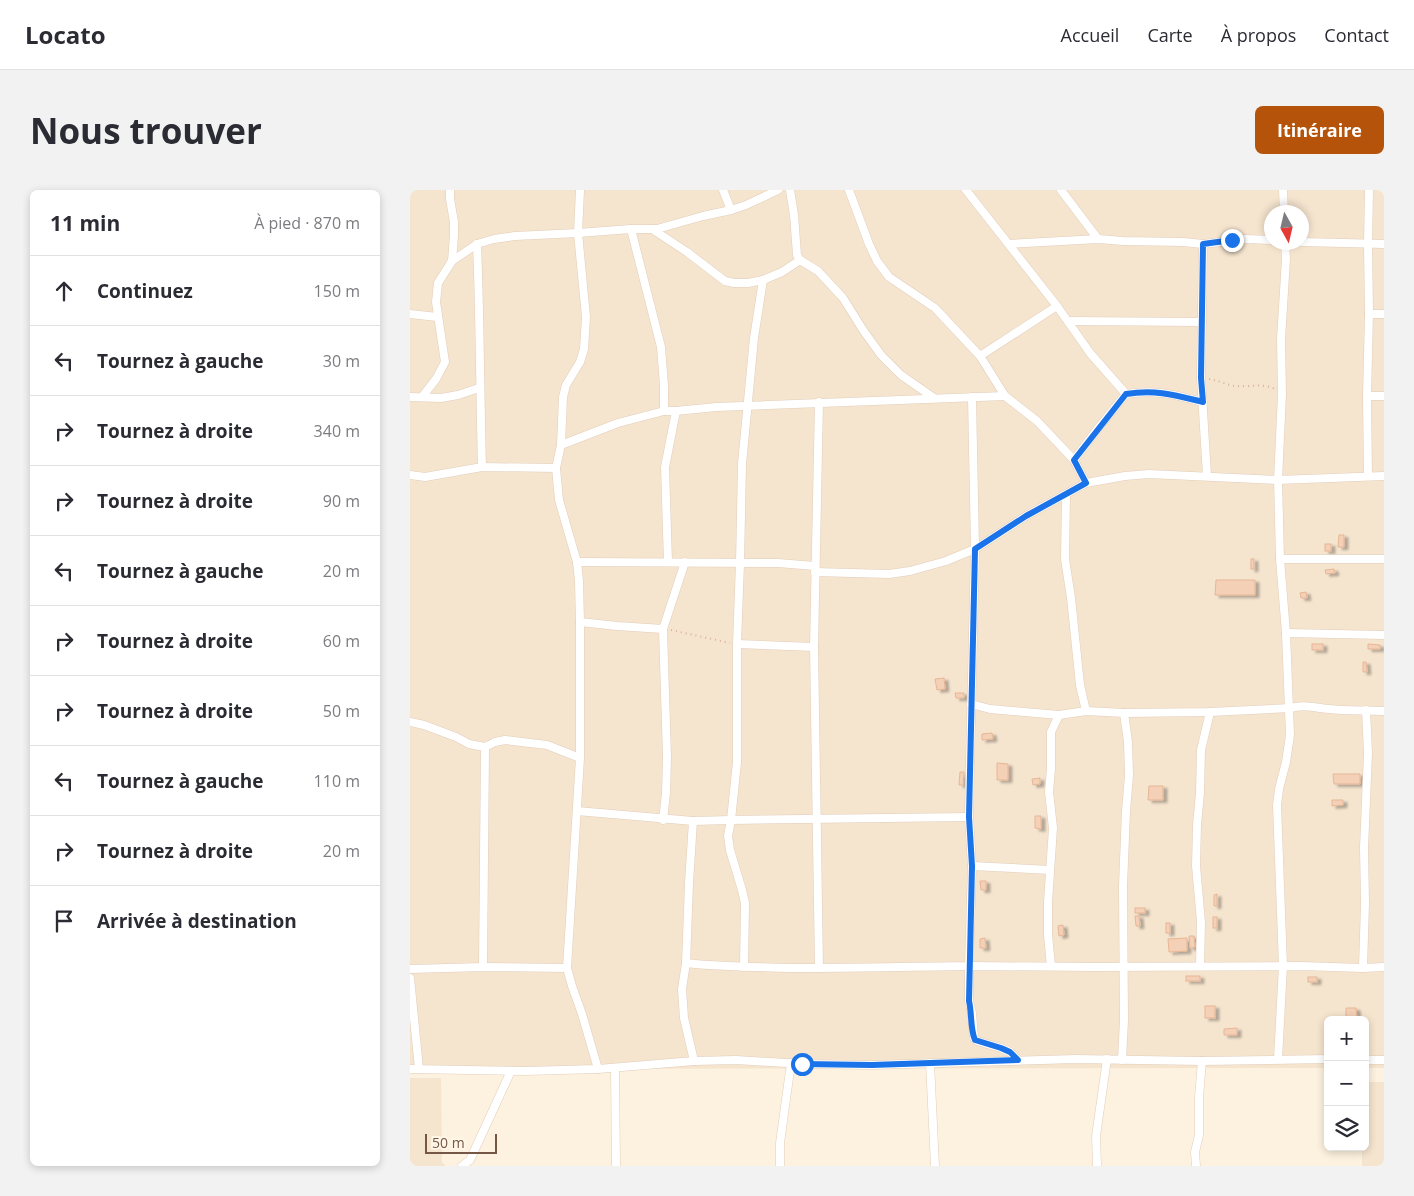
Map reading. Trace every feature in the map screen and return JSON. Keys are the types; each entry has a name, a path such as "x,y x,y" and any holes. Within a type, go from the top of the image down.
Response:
{"street":[{"path":"422,397 436,379 445,362 436,302 438,283 452,260 454,222 450,190"},
{"path":"580,190 578,233 586,317 584,349 580,362 566,385 563,397 561,445 556,468 559,500 577,562 580,622 580,758 567,968 598,1069"},
{"path":"723,190 731,210"},
{"path":"452,260 478,244 494,239 515,236 657,229 731,210 778,190"},
{"path":"790,190 797,255 800,260 818,271 843,298 881,355 901,375 934,398"},
{"path":"850,190 869,244 889,276 935,308 980,356 1005,396 1037,421 1074,460 1086,483"},
{"path":"966,190 1057,306 1090,353 1126,394"},
{"path":"1061,190 1098,239"},
{"path":"1283,190 1284,205"},
{"path":"1368,476 1369,190"},
{"path":"631,229 661,346 664,410"},
{"path":"652,229 687,252 725,281 734,283 762,280 782,272 800,260"},
{"path":"1009,244 1098,239 1203,244 1246,239 1264,240"},
{"path":"1309,242 1384,244"},
{"path":"478,244 482,467"},
{"path":"1203,244 1201,378 1207,476"},
{"path":"1278,1059 1283,966 1277,805 1290,735 1286,634 1280,559 1278,480 1282,394 1281,339 1285,250"},
{"path":"744,967 745,903 730,850 728,836 737,762 737,644 742,464 754,338 762,280"},
{"path":"980,356 1057,306"},
{"path":"410,314 437,317"},
{"path":"1370,314 1384,314"},
{"path":"1068,321 1202,322"},
{"path":"410,397 440,398 458,396 480,388"},
{"path":"1074,460 1126,394 1144,391 1168,393 1203,402"},
{"path":"561,445 618,423 664,410 676,411 716,406 1005,396"},
{"path":"1367,396 1384,396"},
{"path":"972,397 975,549 969,817 972,866 969,1001 974,1038 977,1041 1010,1052 1018,1060"},
{"path":"819,402 814,647 819,968"},
{"path":"668,562 666,467 676,411"},
{"path":"410,475 425,477 482,467 556,468"},
{"path":"577,562 778,563 815,569 889,574 910,572 946,561 975,549 1026,516 1086,483 1149,474 1278,480 1384,476"},
{"path":"1066,495 1065,559 1080,685 1086,711"},
{"path":"1280,559 1384,559"},
{"path":"663,820 667,758 663,629 685,562"},
{"path":"580,622 663,629"},
{"path":"1286,634 1384,636"},
{"path":"737,644 814,647"},
{"path":"972,704 990,710 1059,715 1086,711 1124,713 1210,712 1290,708 1300,705 1331,710 1384,711"},
{"path":"1363,968 1364,848 1368,753 1366,710"},
{"path":"1200,966 1201,922 1196,866 1197,825 1201,750 1210,712"},
{"path":"1122,1060 1124,1020 1123,886 1129,775 1128,742 1124,713"},
{"path":"1051,966 1048,927 1053,828 1049,792 1052,768 1051,732 1059,715"},
{"path":"410,722 424,725 469,744 485,747 505,740 547,745 580,758"},
{"path":"483,967 485,747"},
{"path":"577,811 663,820 693,821 969,817"},
{"path":"693,821 686,963 682,989 684,1018 694,1061"},
{"path":"972,866 1050,870"},
{"path":"686,963 709,966 819,968 969,966 1384,967"},
{"path":"410,969 483,967 567,968"},
{"path":"410,978 419,1069"},
{"path":"1097,1166 1097,1128 1107,1059"},
{"path":"410,1069 598,1069 694,1061 736,1060 872,1065 1018,1060 1202,1061 1324,1059"},
{"path":"1369,1060 1384,1060"},
{"path":"1196,1166 1195,1152 1199,1135 1199,1097 1202,1061"},
{"path":"780,1166 780,1143 791,1063"},
{"path":"930,1063 934,1166 942,1166"},
{"path":"615,1068 616,1166"},
{"path":"462,1166 470,1160 511,1070"}],"path":[{"path":"1201,378 1216,380 1234,386 1268,386 1282,394"},
{"path":"663,629 737,644"}],"shaded area":[{"path":"410,190 1384,190 1384,1068 1369,1068 1369,1016 1324,1016 1324,1068 410,1069"},
{"path":"410,1078 441,1078 442,1162 446,1166 410,1166"},
{"path":"1369,1082 1384,1082 1384,1166 1362,1166 1362,1151 1369,1151"}],"building":[{"path":"1339,535 1344,535 1344,547 1338,547"},
{"path":"1325,544 1331,544 1331,551 1325,551"},
{"path":"1251,559 1254,559 1254,569 1251,569"},
{"path":"1334,569 1335,573 1326,574 1325,570"},
{"path":"1216,580 1255,580 1255,595 1215,595"},
{"path":"1306,592 1307,598 1301,598 1300,593"},
{"path":"1312,644 1323,644 1323,650 1312,650"},
{"path":"1368,644 1380,645 1380,649 1368,649"},
{"path":"1363,662 1366,662 1367,672 1363,672"},
{"path":"944,678 945,689 937,690 935,679"},
{"path":"955,693 964,693 964,698 956,698"},
{"path":"992,733 993,739 982,740 982,734"},
{"path":"997,763 1008,764 1008,780 997,780"},
{"path":"960,772 964,772 963,785 959,785"},
{"path":"1333,774 1360,774 1360,784 1334,784"},
{"path":"1040,778 1040,784 1033,785 1032,779"},
{"path":"1149,786 1163,786 1163,800 1148,800"},
{"path":"1332,800 1343,800 1343,805 1332,806"},
{"path":"1035,816 1041,816 1041,829 1035,828"},
{"path":"980,881 986,881 986,890 981,890"},
{"path":"1217,894 1217,906 1214,906 1214,895"},
{"path":"1135,908 1145,908 1145,913 1135,913"},
{"path":"1135,916 1139,916 1140,926 1136,926"},
{"path":"1213,917 1217,917 1217,928 1213,928"},
{"path":"1166,923 1170,923 1170,933 1166,933"},
{"path":"1063,925 1064,935 1059,936 1058,926"},
{"path":"1189,936 1194,936 1195,947 1190,948"},
{"path":"985,938 986,948 980,948 980,939"},
{"path":"1187,938 1187,951 1169,952 1168,939"},
{"path":"1186,976 1200,976 1200,981 1186,981"},
{"path":"1308,977 1317,977 1317,982 1308,982"},
{"path":"1205,1006 1215,1006 1215,1018 1205,1018"},
{"path":"1346,1008 1356,1008 1357,1016 1346,1016"},
{"path":"1237,1028 1237,1035 1224,1035 1224,1029"}],"route":[{"path":"802,1064 872,1065 1018,1060 1010,1052 975,1040 969,1001 972,866 969,817 975,549 1026,516 1086,483 1074,460 1126,394 1144,391 1168,393 1203,402 1201,378 1203,244 1232,240"}]}
